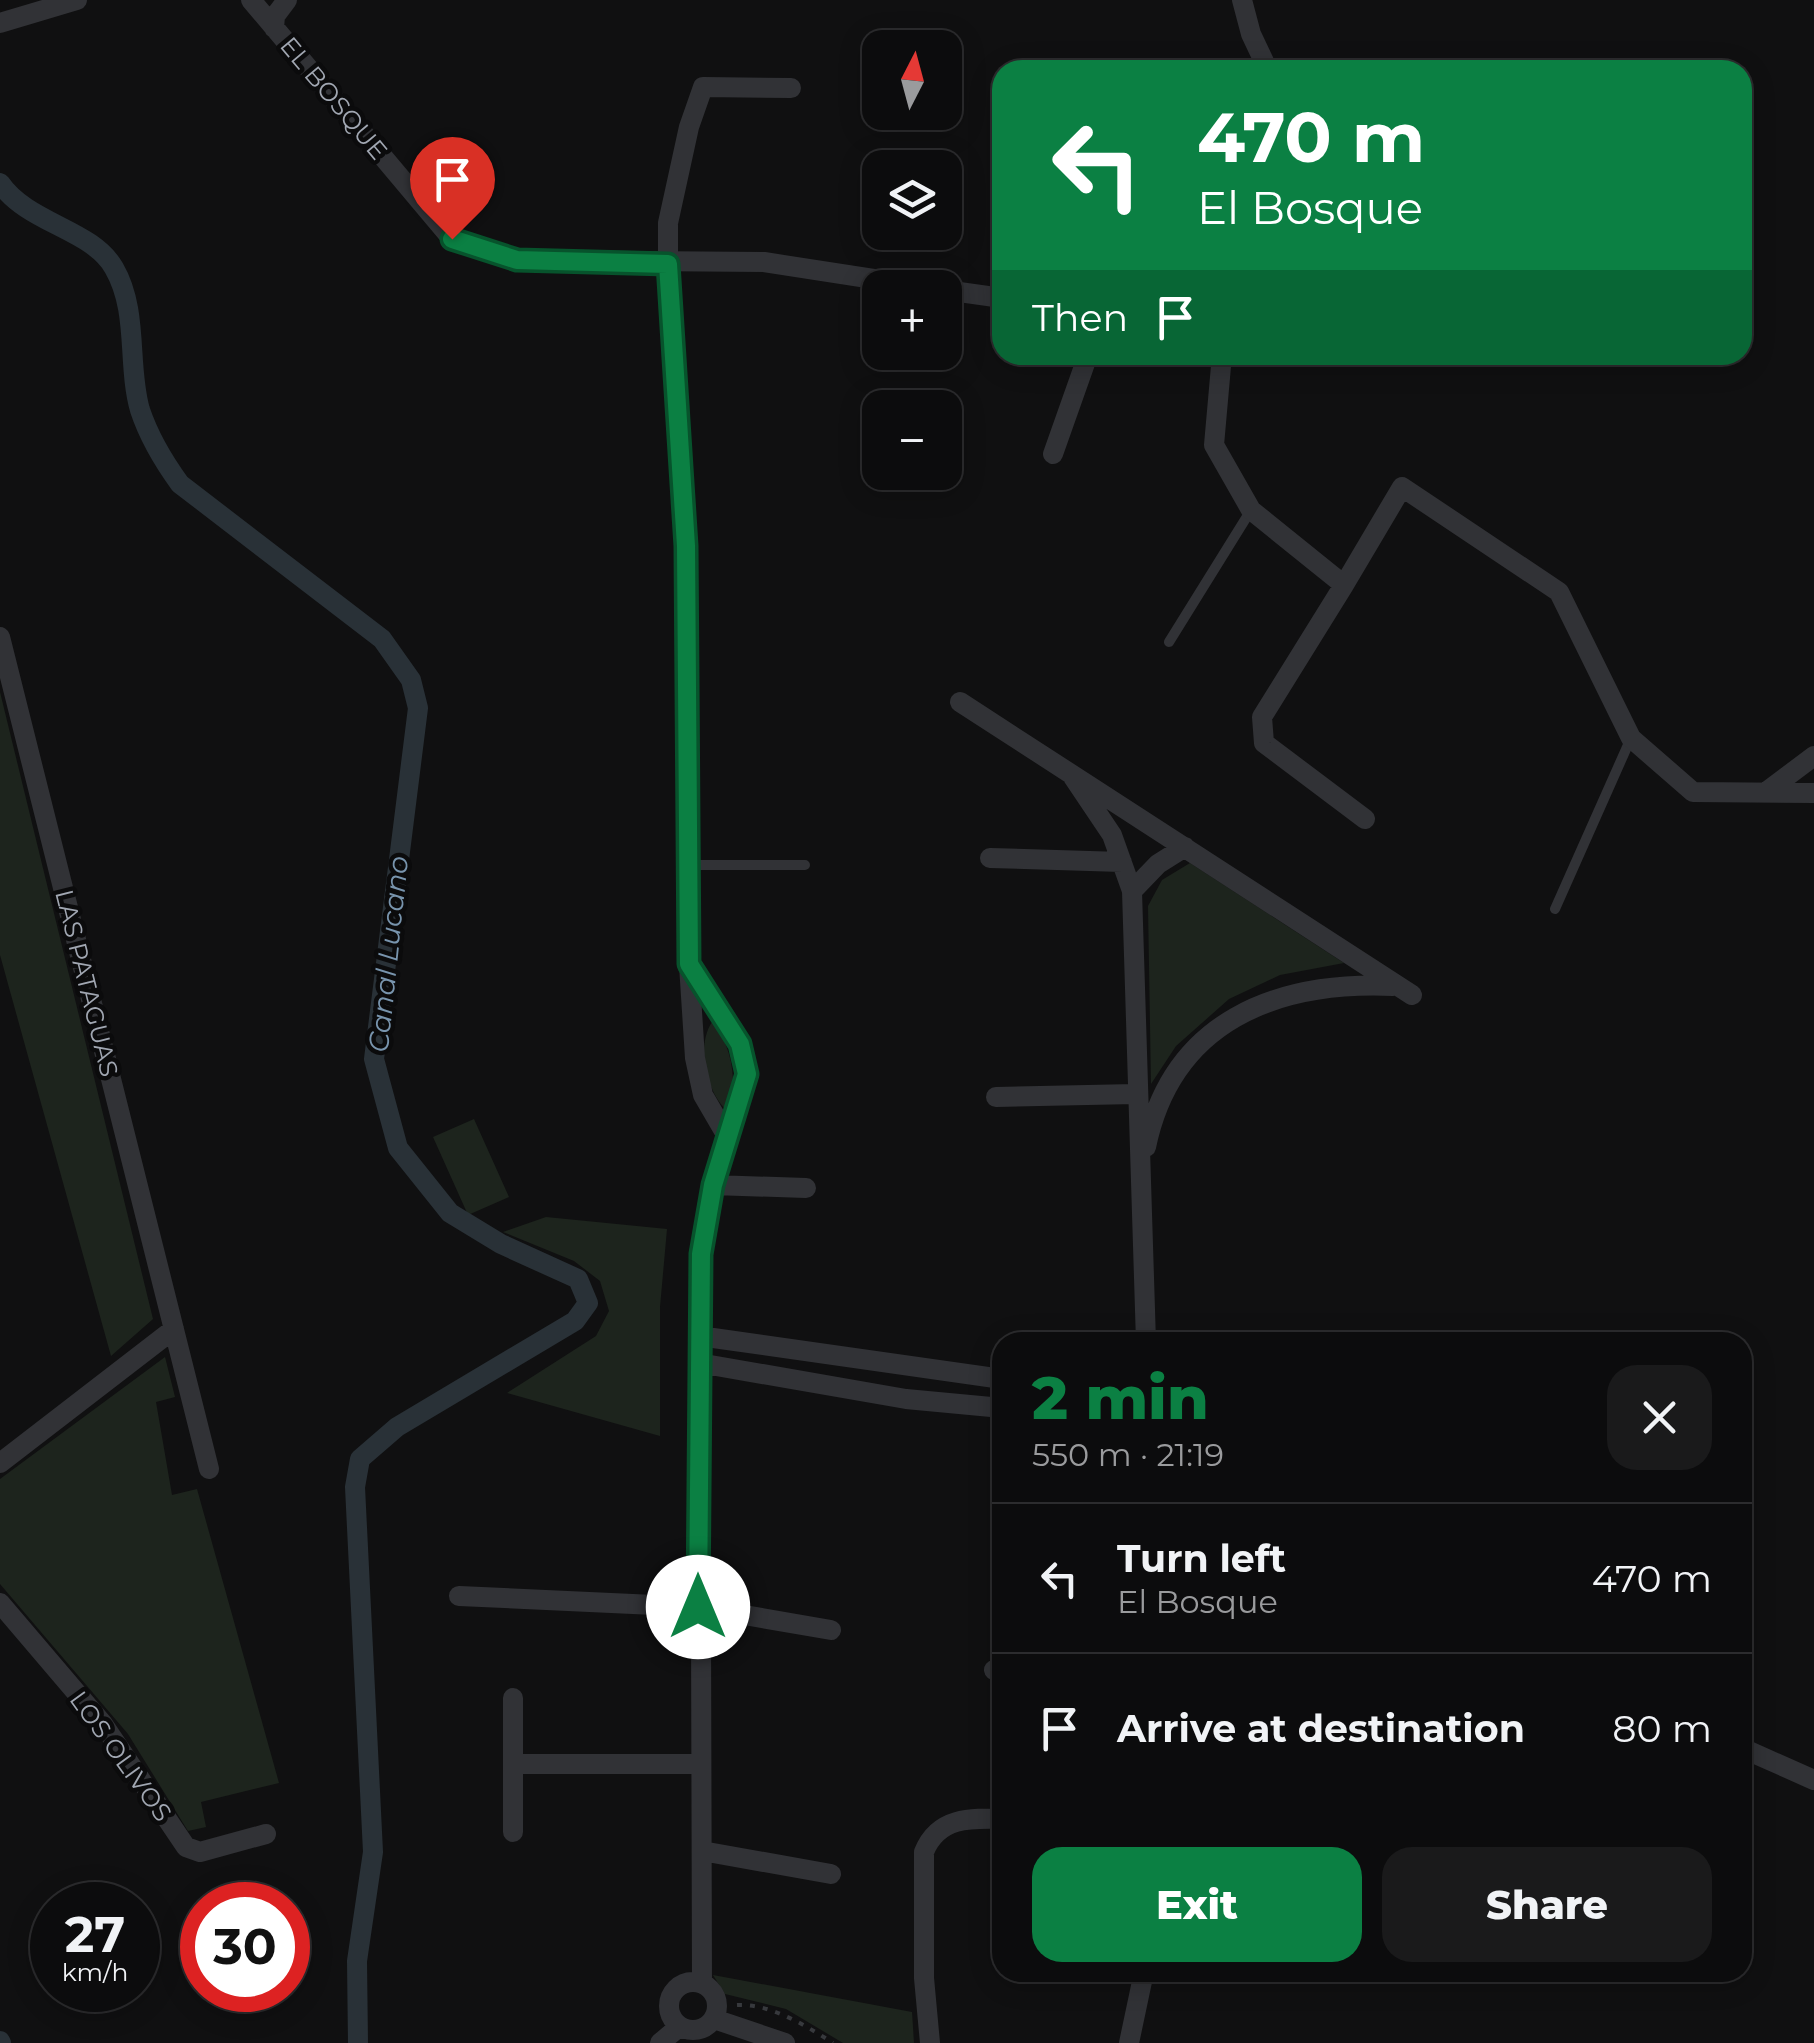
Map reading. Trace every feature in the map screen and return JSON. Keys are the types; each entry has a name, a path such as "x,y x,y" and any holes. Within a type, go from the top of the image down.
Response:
{"street":[{"path":"0,23 77,0"},
{"name":"EL BOSQUE","path":"251,0 452,239 517,260 764,262 862,277"},
{"path":"274,28 275,16 287,0"},
{"path":"1242,0 1250,34 1263,60"},
{"path":"728,1138 703,1095 696,1058 689,964 686,546 668,223 689,127 704,87 791,88"},
{"path":"962,292 992,297"},
{"path":"1052,454 1084,365"},
{"path":"1221,365 1214,445 1251,510 1344,585"},
{"path":"1365,819 1264,742 1260,731 1262,717 1402,487 1559,592 1631,738 1694,792 1814,793"},
{"name":"LAS PATAGUAS","path":"0,636 210,1469"},
{"path":"960,702 1403,990 1335,986 1290,994 1222,1025 1196,1048 1168,1087 1150,1129 1143,1169"},
{"path":"1766,792 1814,756"},
{"path":"1071,774 1112,835 1132,891 1146,1332"},
{"path":"1132,891 1158,864 1185,847"},
{"path":"990,858 1122,862"},
{"path":"689,964 740,1044 747,1074 713,1185 701,1254 698,1607 702,1984"},
{"path":"996,1097 1136,1094"},
{"path":"713,1185 806,1188"},
{"path":"0,1463 174,1328"},
{"path":"699,1336 992,1378"},
{"path":"834,1387 839,1358"},
{"path":"699,1363 834,1387 992,1407"},
{"path":"956,1404 959,1375"},
{"path":"459,1596 698,1607 830,1630"},
{"name":"LOS OLIVOS","path":"0,1603 103,1724 186,1847 200,1852 266,1834"},
{"path":"513,1698 514,1832"},
{"path":"1752,1752 1814,1780"},
{"path":"513,1764 701,1764"},
{"path":"930,2043 924,1978 924,1852 929,1839 942,1828 964,1818 992,1819"},
{"path":"702,1851 832,1874"},
{"path":"1130,2043 1142,1982"},
{"path":"684,1984 702,1984 710,1988 715,2012 694,2031 679,2027 669,2013 671,1995 684,1984"},
{"path":"715,2012 785,2043"},
{"path":"660,2043 679,2027"}],"lane":[{"path":"1170,642 1251,510"},
{"path":"1556,909 1631,738"},
{"path":"688,865 806,865"}],"path":[{"path":"715,2012 749,2004 833,2043"}],"shaded area":[{"path":"0,692 153,1319 111,1356 0,955"},
{"path":"1190,863 1344,963 1280,975 1229,999 1176,1046 1151,1084 1148,906 1162,880"},
{"path":"712,1022 731,1062 732,1107 726,1110 713,1091 706,1068 705,1043"},
{"path":"474,1119 509,1197 468,1215 433,1137"},
{"path":"546,1217 667,1229 660,1307 660,1436 507,1393 596,1336 609,1311 600,1281 574,1261 503,1232"},
{"path":"165,1357 175,1397 156,1402 172,1495 197,1489 279,1783 201,1802 206,1827 188,1831 128,1734 0,1584 0,1479"},
{"path":"713,1975 912,2012 914,2043 843,2043 786,2009 725,1994"}],"waterway":[{"name":"Canal Lucano","path":"0,183 27,208 91,244 114,268 127,302 140,410 157,449 180,484 382,639 411,680 418,708 374,1059 398,1148 450,1213 501,1244 578,1279 588,1303 575,1321 397,1427 360,1459 355,1487 373,1852 357,1961 358,2043"}],"route":[{"path":"452,239 517,260 668,264 686,546 689,964 740,1044 747,1074 713,1185 701,1254 698,1607"}]}
